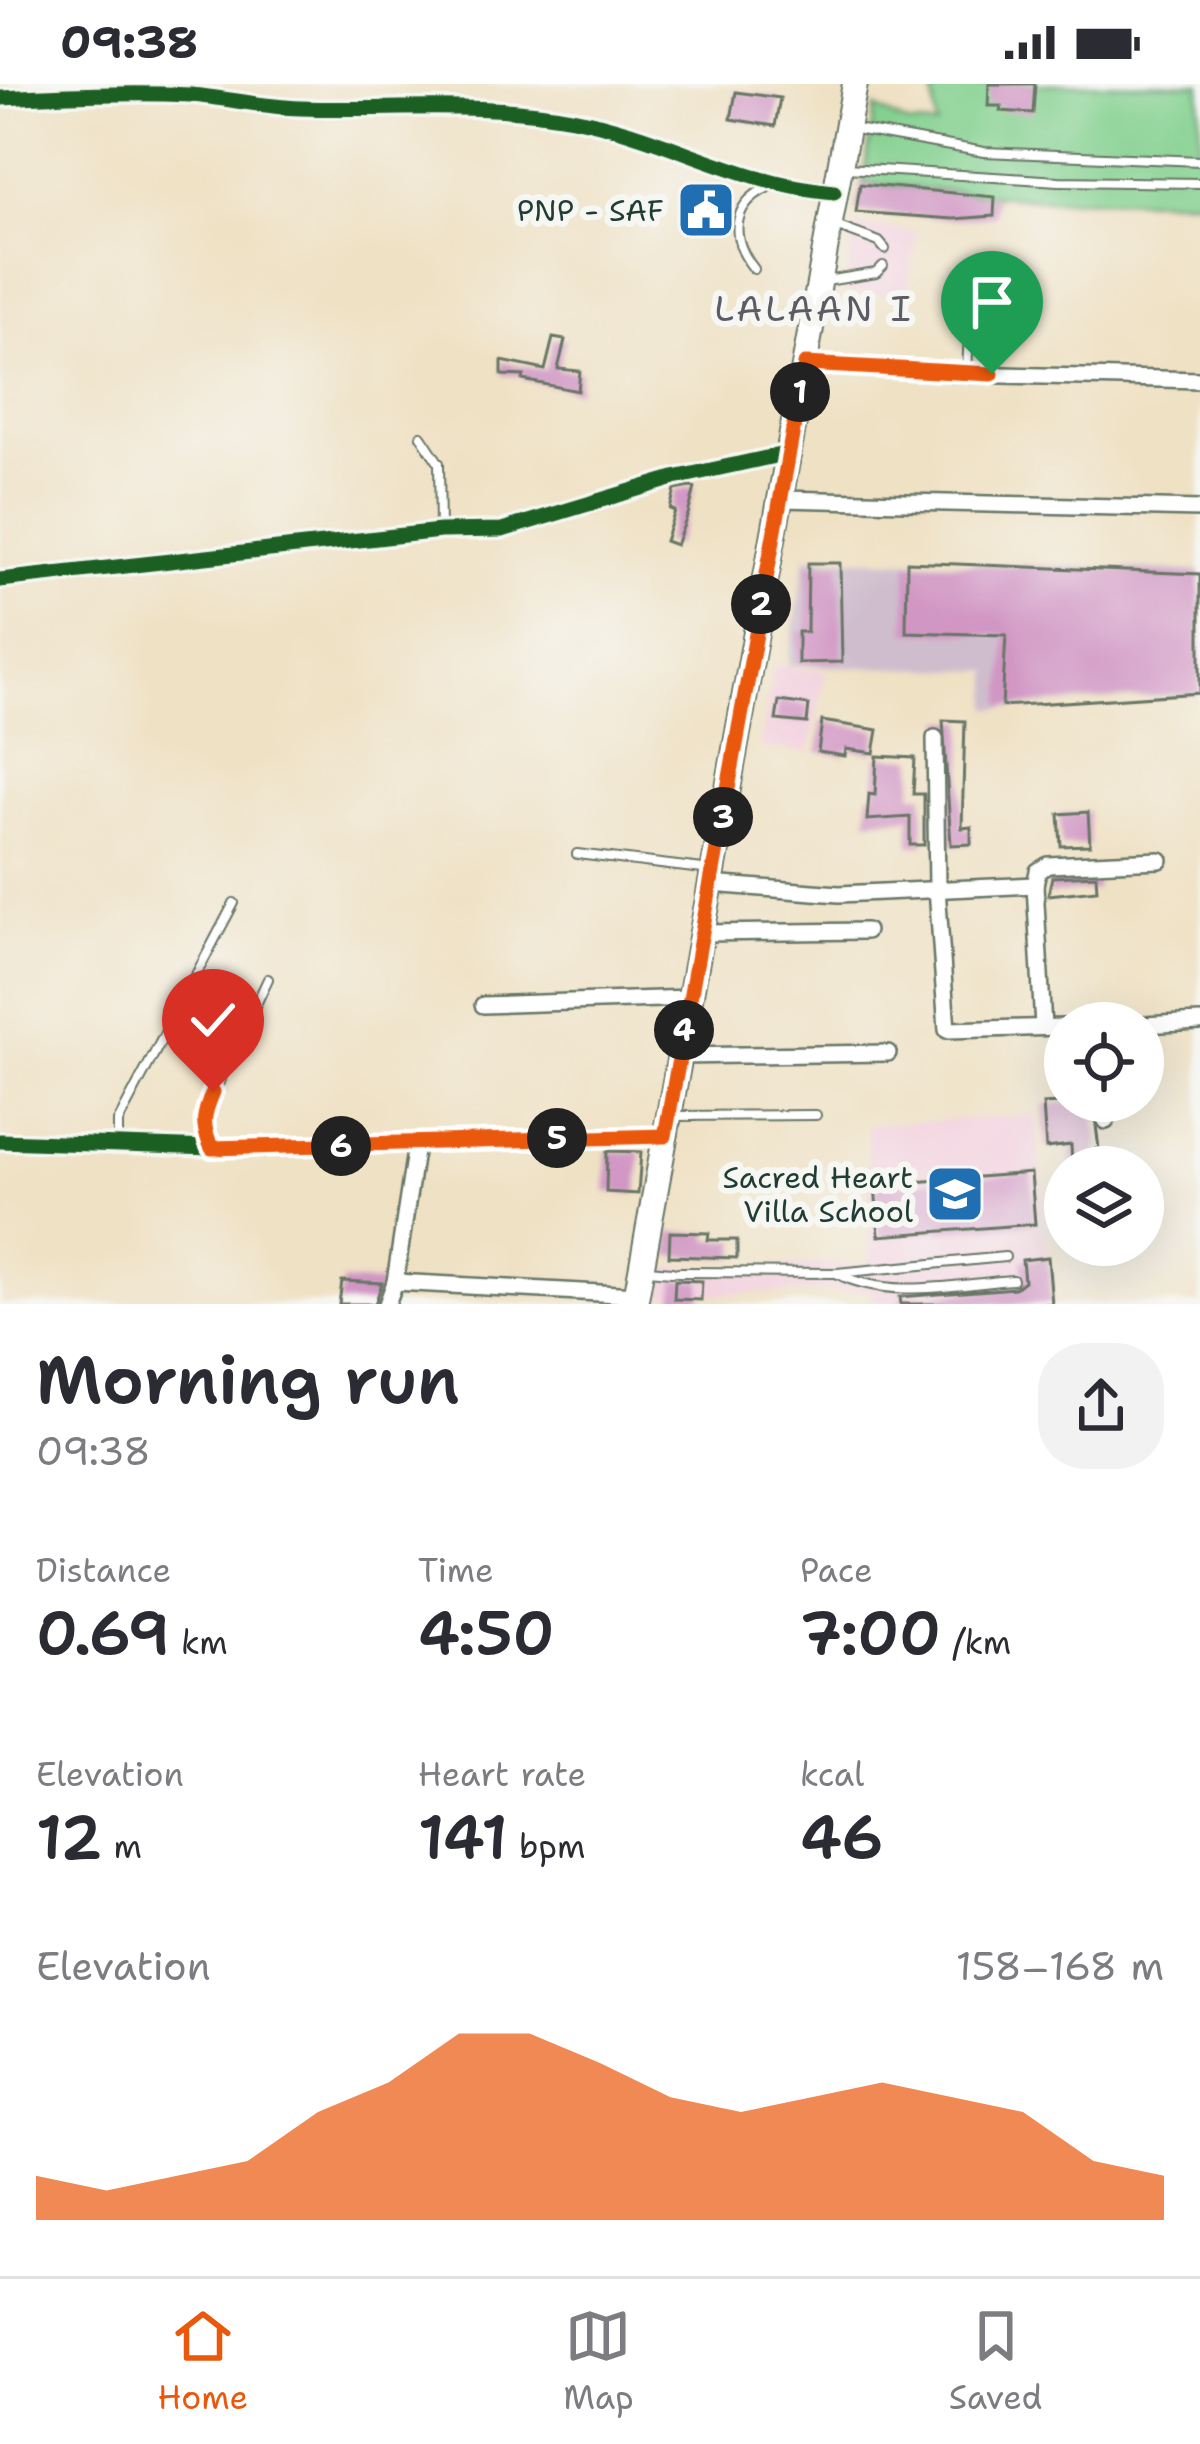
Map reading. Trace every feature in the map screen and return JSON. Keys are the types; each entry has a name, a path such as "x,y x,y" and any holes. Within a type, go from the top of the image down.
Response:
{"main road":[{"path":"637,1290 855,84"}],"street":[{"path":"0,98 45,90 176,95 303,108 484,108 573,118 673,146 735,173 777,184 837,180"},
{"path":"805,364 1200,380"},
{"path":"0,580 440,531 502,530 674,478 790,453"},
{"path":"781,499 1200,509"},
{"path":"935,738 947,1030 1043,1027 1038,871 1048,865 1160,860"},
{"path":"712,877 838,894 1035,885"},
{"path":"703,934 866,931"},
{"path":"483,1005 690,998"},
{"path":"1164,1024 1200,1022"},
{"path":"680,1056 888,1053"},
{"path":"0,1141 212,1148 416,1144 667,1126"},
{"path":"387,1304 395,1282 416,1144"},
{"path":"395,1282 637,1290"}],"lane":[{"path":"847,127 1002,154 1200,161"},
{"path":"837,180 1200,183"},
{"path":"754,268 740,244 739,216 754,193 777,184"},
{"path":"829,223 885,249"},
{"path":"819,282 876,273 883,266"},
{"path":"967,374 970,310"},
{"path":"992,374 994,313"},
{"path":"421,436 439,463 440,531"},
{"path":"577,854 712,877"},
{"path":"118,1143 118,1122 234,903"},
{"path":"212,1148 202,1128 203,1116 268,979"},
{"path":"667,1126 815,1115"},
{"path":"637,1290 675,1272 837,1274 1005,1257"},
{"path":"837,1274 860,1285 896,1289 1013,1280"}],"shaded area":[{"path":"856,225 917,232 907,297 844,291"},
{"path":"806,557 1200,571 1200,694 990,709 990,671 788,665"},
{"path":"774,665 826,671 809,752 760,748"},
{"name":"Sacred Heart Villa School","path":"1036,1115 1044,1266 1050,1266 1053,1304 872,1304 872,1290 661,1295 665,1268 870,1263 867,1125"}],"green space":[{"path":"932,84 1200,84 1200,200 1040,199 863,183 875,108 910,125 937,126"}],"building":[{"path":"989,84 1035,84 1033,113 988,106"},
{"path":"736,92 780,98 775,126 731,119"},
{"path":"860,184 995,197 994,216 953,219 856,212"},
{"path":"553,338 565,340 558,369 580,371 578,391 502,375 502,361 545,370"},
{"path":"695,488 676,545 665,541 675,511 670,509 675,490"},
{"path":"907,562 1200,574 1200,693 1002,706 1006,635 906,632"},
{"path":"808,563 840,563 842,662 798,663 798,632 807,632"},
{"path":"779,701 809,705 807,723 776,720"},
{"path":"943,720 965,721 962,828 971,827 971,844 951,845"},
{"path":"822,721 878,730 874,753 818,752"},
{"path":"877,756 915,758 913,794 924,794 924,845 910,845 910,817 867,820 869,794 875,795"},
{"path":"1088,812 1090,845 1061,846 1059,814"},
{"path":"1096,875 1097,890 1048,895 1052,877"},
{"path":"1044,1122 1096,1122 1099,1146 1046,1146"},
{"path":"607,1151 641,1152 638,1194 606,1192"},
{"path":"1031,1173 1035,1224 879,1236 875,1185"},
{"path":"670,1232 709,1233 708,1240 737,1240 737,1258 669,1256"},
{"path":"1044,1257 1052,1304 901,1304 900,1297 1015,1288 1024,1281 1022,1260"},
{"path":"675,1280 702,1281 701,1300 674,1299"},
{"path":"342,1281 382,1283 375,1304 339,1304"}],"cycle path":[{"path":"0,98 167,94 300,108 538,113 606,126 734,170 834,192"},
{"path":"0,580 440,531 502,530 674,478 789,453"},
{"path":"0,1141 212,1148 665,1136"}],"place":[{"name":"PNP - SAF","path":"706,210"},
{"name":"Sacred Heart Villa School","path":"955,1194"}],"district":[{"name":"LALAAN I","path":"814,308"}],"route":[{"path":"213,1092 202,1128 212,1148 665,1136 805,364 992,374"}]}
